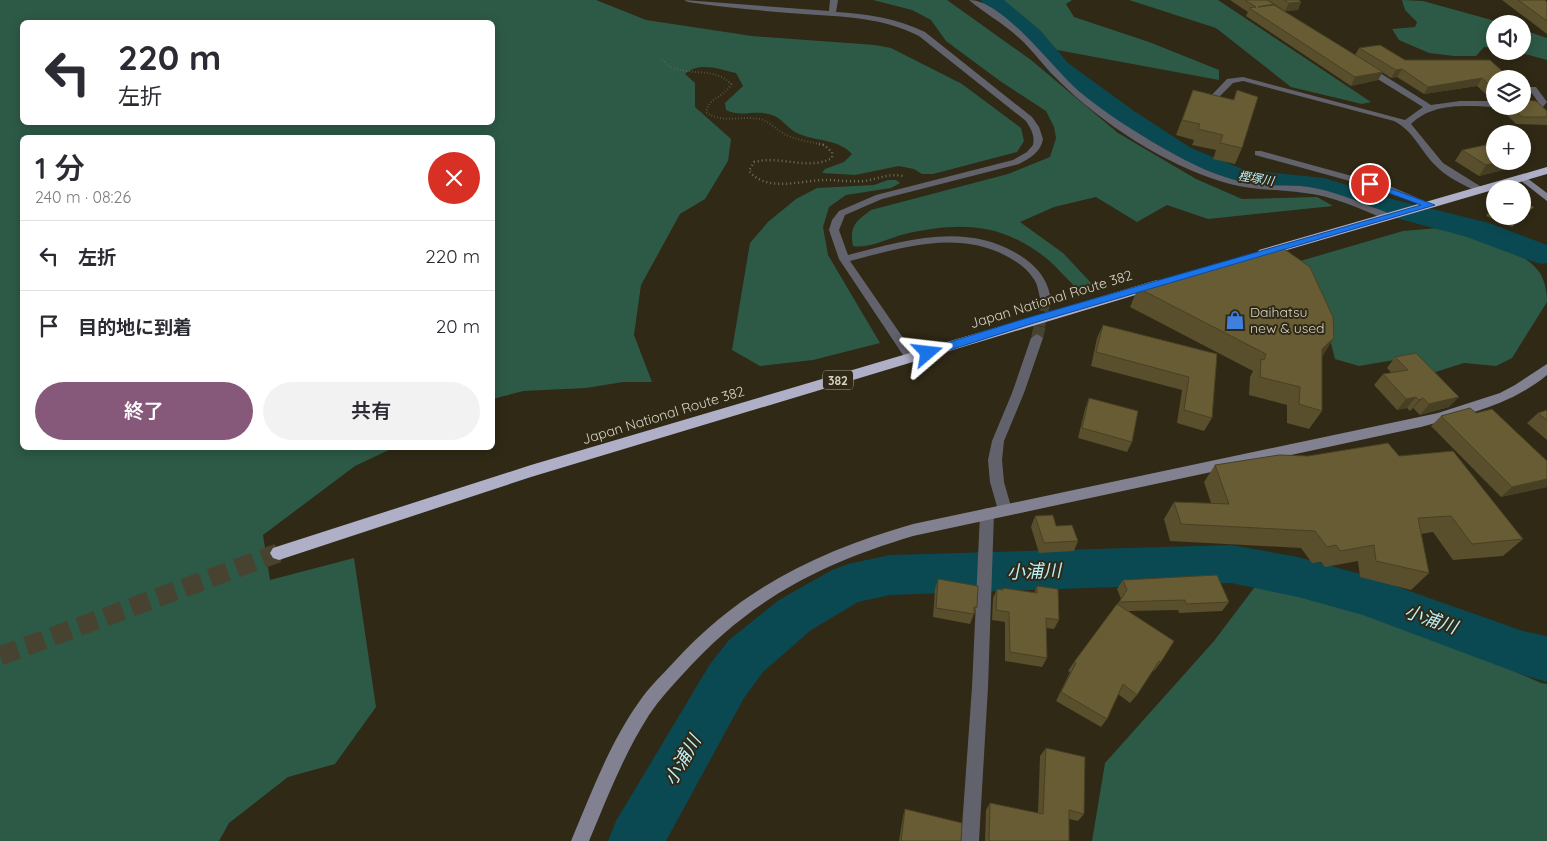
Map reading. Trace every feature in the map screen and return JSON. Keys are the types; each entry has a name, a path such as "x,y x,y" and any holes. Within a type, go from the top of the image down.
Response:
{"highway":[{"path":"1247,258 1547,170"},
{"name":"Japan National Route 382","path":"278,553 531,471 1172,280"}],"street":[{"path":"688,0 728,6 888,19 902,23 922,34 1029,119 1037,130 1039,136 1037,147 1031,155 1023,159 998,168 879,197 842,213 837,220 834,230 844,258 911,358"},
{"path":"832,14 834,0"},
{"path":"972,0 986,8 1016,31 1035,49 1049,67 1096,108 1179,160 1208,174 1235,183 1313,191 1394,216"},
{"path":"1357,62 1430,108"},
{"path":"1209,102 1230,81 1243,79 1371,111 1407,123 1425,150 1440,166 1480,190"},
{"path":"1531,104 1543,102 1533,89"},
{"path":"1407,123 1414,116 1430,108 1452,104 1486,104"},
{"path":"1522,178 1547,198"},
{"path":"844,258 926,240 944,238 978,241 995,245 1013,254 1028,265 1040,277 1045,290 1046,300"},
{"path":"1005,510 997,482 995,460 998,441 1018,393 1037,338"},
{"path":"580,841 609,772 644,708 671,675 727,620 760,594 794,574 829,557 869,542 913,530 1421,422 1465,410 1498,398 1527,384 1547,368"},
{"path":"970,841 980,687 987,514"}],"lane":[{"path":"1258,153 1389,189 1426,206"}],"path":[{"path":"662,60 670,67 722,76 730,82 731,84 726,93 712,100 706,106 706,112 712,117 727,120 747,117 764,120 786,135 824,145 832,152 832,158 822,164 801,163 779,158 762,159 754,162 749,170 751,174 762,181 782,184 824,180 848,182 870,180 890,174 907,177 924,186"}],"green space":[{"path":"0,0 596,0 646,20 752,36 875,45 891,48 962,84 1021,128 1024,141 1017,152 933,174 922,174 914,169 899,166 855,175 822,173 825,169 844,162 852,154 840,145 797,133 772,115 766,113 737,113 726,110 725,103 743,86 736,73 710,67 691,70 685,74 695,83 695,107 731,139 728,161 705,199 680,214 641,285 634,335 652,382 623,382 586,388 523,391 495,398 495,135 20,135 20,450 389,450 355,466 263,535 270,580 354,558 376,707 335,764 288,777 229,823 219,841 0,841"},
{"path":"873,0 947,0 1031,60 1118,133 1196,179 1242,199 1317,197 1333,206 1208,219 1167,205 1137,222 1096,197 1054,207 1020,222 1063,253 1093,285 1076,288 1046,258 1029,246 996,231 961,227 943,228 905,234 872,245 853,246 852,233 855,225 861,217 871,210 1008,174 1050,157 1056,138 1054,127 1046,111 1000,81 946,41 931,20 912,10"},
{"path":"999,0 1072,0 1066,4 1074,17 1149,42 1219,70 1219,80 1057,50"},
{"path":"1129,0 1218,0 1371,102 1362,104 1291,87 1216,28"},
{"path":"1402,0 1423,1 1486,18 1486,47 1476,56 1454,56 1429,53 1399,40 1392,29 1415,27 1417,22 1405,10"},
{"path":"1531,33 1547,38 1547,60 1531,56"},
{"path":"888,180 896,180 900,183 891,188 846,195 829,207 823,227 828,255 880,343 813,360 760,366 732,350 750,243 768,222 796,199 817,188 874,185"},
{"path":"1439,228 1479,238 1508,249 1532,264 1540,273 1547,295 1547,302 1512,358 1496,366 1464,363 1429,374 1412,357 1359,366 1335,359 1324,315 1290,264 1403,231"},
{"path":"1257,584 1295,590 1396,619 1547,684 1547,841 1092,841 1105,763 1214,641"}],"building":[{"path":"1245,0 1267,0 1274,4 1258,7 1274,5 1383,72 1355,77 1249,8 1256,7"},
{"path":"1284,0 1299,0 1301,2 1289,3"},
{"path":"1518,0 1545,0 1547,2 1547,21"},
{"path":"1380,45 1405,60 1490,60 1501,70 1486,70 1486,82 1482,78 1428,87 1402,69 1396,70 1359,48"},
{"path":"1193,90 1234,100 1237,90 1258,97 1242,148 1220,143 1223,135 1198,129 1200,124 1182,120"},
{"path":"1531,101 1536,101 1547,111 1547,117 1522,117 1520,115 1531,115"},
{"path":"1486,145 1486,165 1462,150"},
{"name":"Daihatsu new & used","path":"1280,246 1310,267 1333,317 1334,338 1322,349 1322,411 1299,404 1300,387 1260,377 1261,359 1264,360 1266,354 1138,288"},
{"path":"1103,325 1217,354 1212,418 1184,410 1189,377 1096,352"},
{"path":"1416,353 1459,397 1429,404 1423,398 1419,400 1416,397 1406,399 1383,374 1408,370 1395,357"},
{"path":"1089,398 1138,411 1132,442 1082,428"},
{"path":"1470,408 1476,413 1492,409 1547,461 1547,479 1512,487 1441,416"},
{"path":"1547,410 1547,420 1538,413"},
{"path":"1388,443 1399,456 1453,451 1523,539 1472,544 1451,516 1418,518 1429,573 1376,561 1374,545 1340,551 1336,545 1327,547 1315,531 1181,524 1174,502 1229,504 1215,465 1279,455 1308,456"},
{"path":"1053,515 1056,526 1072,525 1078,541 1044,543 1035,516"},
{"path":"1217,575 1229,602 1186,604 1185,600 1119,602 1127,590 1123,580"},
{"path":"938,579 978,586 977,607 974,607 974,614 936,608"},
{"path":"1037,586 1058,589 1059,620 1046,618 1047,658 1010,652 1009,612 996,610 997,589 1003,590 1003,588 1037,593"},
{"path":"1117,604 1174,641 1137,695 1123,684 1107,719 1061,692 1076,663 1074,662"},
{"path":"1046,748 1085,757 1084,814 1069,810 1069,841 989,841 990,803 1043,814"},
{"path":"905,809 962,823 961,841 901,841"}],"waterway":[{"name":"樫塚川","path":"991,0 1032,35 1059,68 1125,117 1181,154 1240,178 1324,187 1381,205 1478,230 1542,254"},
{"name":"小浦川","path":"636,841 727,681 746,656 795,615 848,584 890,575 1231,564 1298,577 1364,595 1523,653 1547,659"}],"tunnel":[{"path":"1040,326 1046,300"},
{"path":"1037,338 1040,325"},
{"path":"0,656 278,553"},
{"path":"275,555 279,553"}],"place":[{"name":"Daihatsu new & used","path":"1235,320"}],"route":[{"path":"928,353 1031,321 1430,205 1389,189 1370,184"}]}
